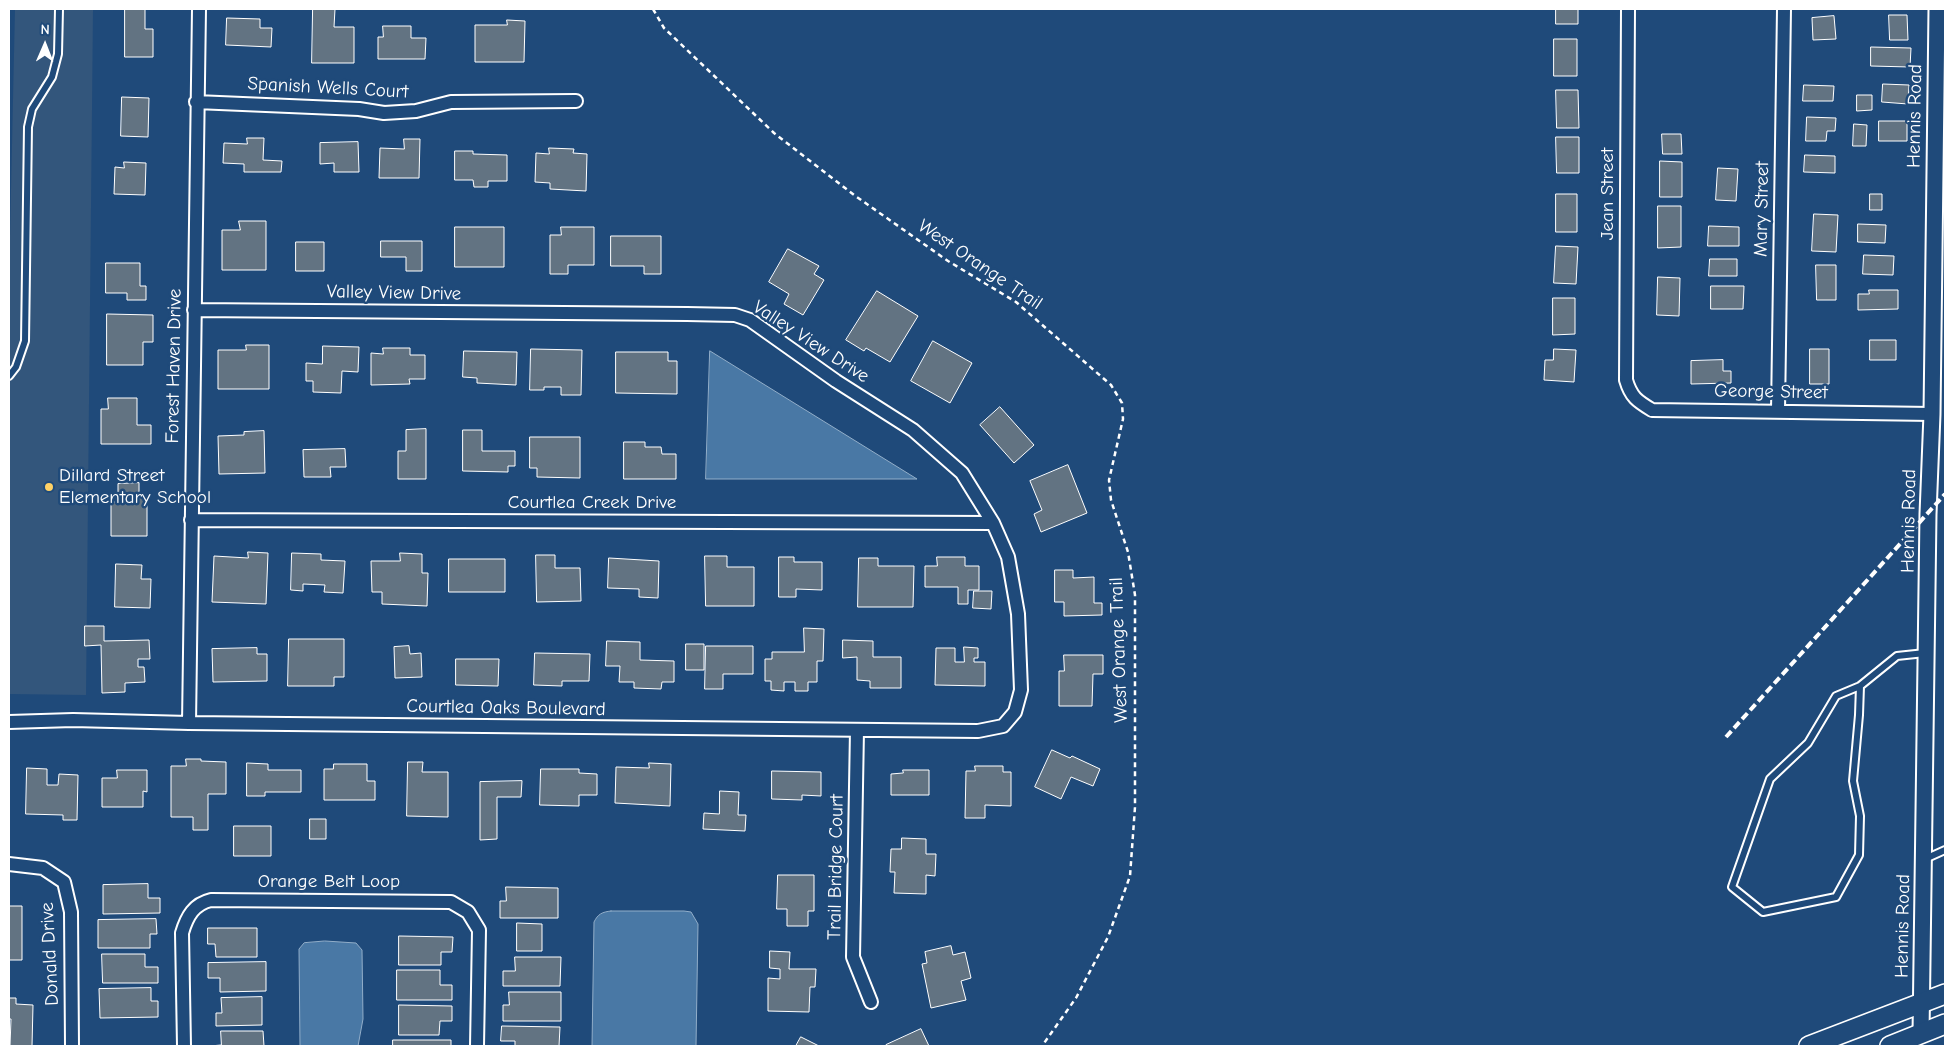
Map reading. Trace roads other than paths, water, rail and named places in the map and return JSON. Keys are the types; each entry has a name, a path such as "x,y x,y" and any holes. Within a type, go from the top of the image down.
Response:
{"main road":[{"path":"1809,1046 1945,994"},
{"path":"1890,1046 1921,1040 1945,1024"}],"street":[{"name":"Forest Haven Drive","path":"189,724 196,102 199,9"},
{"name":"Jean Street","path":"1626,380 1628,9"},
{"name":"Mary Street","path":"1778,411 1784,9"},
{"name":"Hennis Road","path":"1921,1040 1937,9"},
{"name":"Spanish Wells Court","path":"196,102 359,108 384,113 416,111 451,102 576,101"},
{"name":"Valley View Drive","path":"194,310 735,315 750,320 836,381 913,430 962,473 993,523 1008,557 1018,614 1021,690 1015,712 1003,726"},
{"name":"George Street","path":"1626,380 1630,393 1639,402 1652,410 1932,414"},
{"name":"Courtlea Creek Drive","path":"191,520 993,523"},
{"name":"Courtlea Oaks Boulevard","path":"9,722 73,720 189,724 978,731 1003,726"},
{"name":"Trail Bridge Court","path":"857,730 853,957 871,1002"},
{"name":"Donald Drive","path":"13,864 43,868 64,882 71,912 72,1046"},
{"name":"Orange Belt Loop","path":"184,1046 182,932 186,919 193,910 201,902 211,900 451,902 468,912 478,930 478,1046"}],"lane":[{"path":"9,376 16,367 24,340 28,127 32,109 52,76 58,54 58,9"},
{"path":"1860,686 1852,781 1860,816 1859,855 1836,897 1763,912 1732,887 1770,779 1808,743 1836,696 1860,686 1897,656 1926,652"},
{"path":"1924,859 1945,850"}],"railway":[{"path":"1726,737 1945,494"}],"place":[{"name":"Dillard Street Elementary School","path":"49,487"}]}
